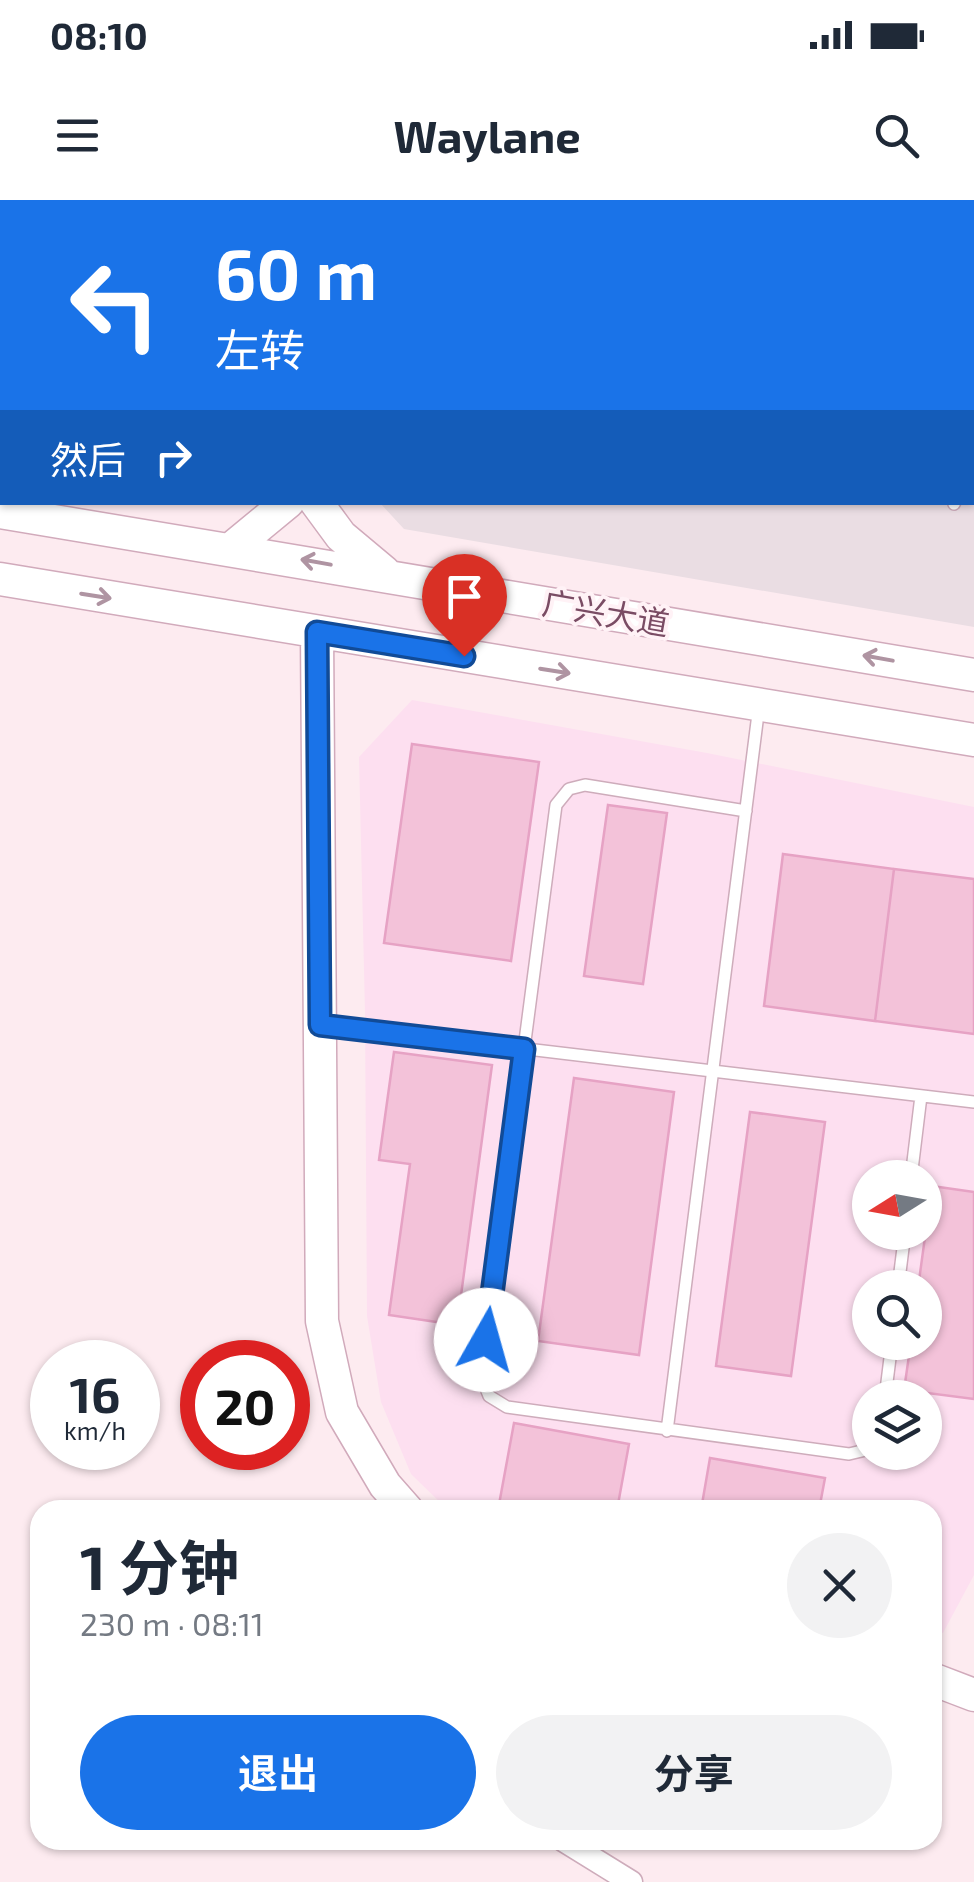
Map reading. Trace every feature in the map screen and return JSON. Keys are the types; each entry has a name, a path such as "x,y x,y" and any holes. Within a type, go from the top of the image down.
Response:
{"main road":[{"path":"232,548 284,505"},
{"path":"318,505 341,536 388,574"},
{"name":"广兴大道","path":"0,512 974,675"},
{"name":"广兴大道","path":"0,578 974,740"},
{"path":"317,632 322,1321 342,1412 384,1485 398,1500"},
{"path":"942,1682 974,1695"}],"street":[{"path":"579,1850 631,1882"}],"lane":[{"path":"667,1431 760,705"},
{"path":"746,811 585,785 568,789 556,805 481,1376 489,1396 508,1407 852,1453"},
{"path":"320,1025 974,1102"},
{"path":"913,1160 921,1096"}],"shaded area":[{"path":"382,505 974,505 974,627 404,529"},
{"path":"412,700 707,753 974,807 974,1575 943,1633 942,1500 438,1500 411,1474 381,1402 367,1316 359,757"}],"building":[{"path":"412,744 539,762 511,961 384,943"},
{"path":"608,805 667,813 643,984 584,976"},
{"path":"783,854 894,869 875,1021 764,1006"},
{"path":"894,869 974,879 974,1034 875,1021"},
{"path":"394,1052 492,1065 457,1325 389,1315 410,1164 379,1160"},
{"path":"574,1078 674,1092 639,1355 538,1341"},
{"path":"750,1112 825,1122 791,1376 716,1366"},
{"path":"942,1187 974,1192 974,1399 942,1395 942,1380 905,1380 908,1360 942,1360 942,1270 920,1270 923,1250 942,1250"},
{"path":"514,1423 629,1444 619,1500 500,1500"},
{"path":"710,1458 825,1478 821,1500 703,1500"}],"route":[{"path":"464,656 317,632 320,1025 524,1049 486,1340"}]}
